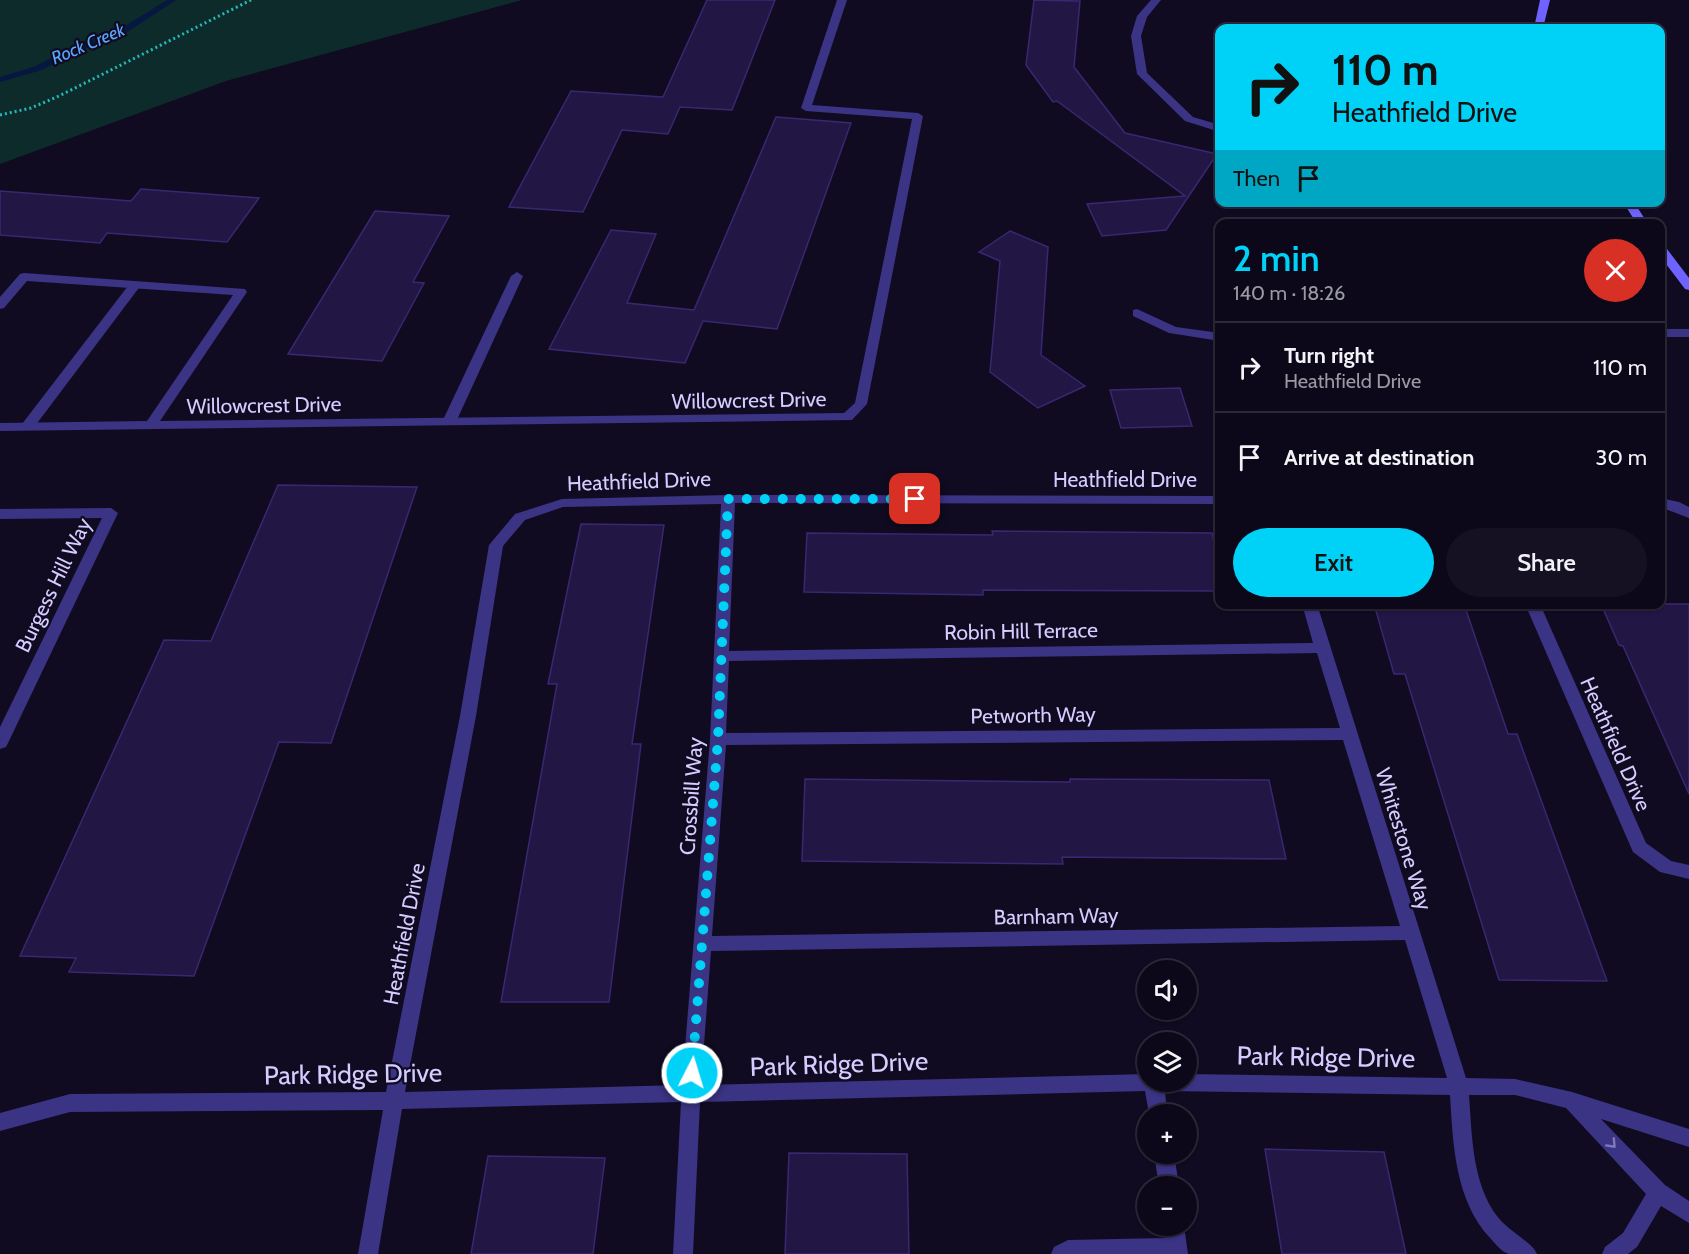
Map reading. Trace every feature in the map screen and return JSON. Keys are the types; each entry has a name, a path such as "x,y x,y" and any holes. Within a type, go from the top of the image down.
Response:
{"street":[{"name":"Willowcrest Drive","path":"0,427 847,417 861,404 918,116 806,108 842,0"},
{"path":"1156,0 1142,16 1136,36 1142,74 1189,119 1215,127"},
{"path":"1539,24 1545,0"},
{"path":"1665,254 1689,286"},
{"path":"449,422 517,276"},
{"name":"Willowcrest Drive","path":"0,305 24,277 241,292 150,426"},
{"path":"27,427 135,285"},
{"path":"1137,313 1173,330 1215,336"},
{"path":"1665,333 1689,333"},
{"name":"Heathfield Drive","path":"368,1254 394,1101 465,728 496,544 520,517 562,503 728,499 1215,500"},
{"name":"Crossbill Way","path":"683,1254 691,1095 718,739 728,499"},
{"path":"1665,503 1689,513"},
{"name":"Burgess Hill Way","path":"0,514 111,513 0,743"},
{"name":"Whitestone Way","path":"1309,609 1459,1086 1463,1158 1483,1217 1515,1248 1527,1254"},
{"name":"Heathfield Drive","path":"1534,609 1639,848 1666,867 1689,872"},
{"name":"Robin Hill Terrace","path":"722,656 1321,648"},
{"name":"Petworth Way","path":"718,739 1348,734"},
{"name":"Barnham Way","path":"703,944 1410,933"},
{"name":"Park Ridge Drive","path":"0,1122 70,1103 394,1101 1137,1082"},
{"name":"Park Ridge Drive","path":"1197,1083 1515,1087 1572,1101 1689,1138"},
{"path":"1572,1101 1658,1192 1689,1213"},
{"path":"1612,1254 1630,1240 1658,1192"},
{"path":"1061,1254 1068,1250 1178,1251 1176,1236"}],"path":[{"path":"0,115 21,112 63,97 93,79 251,0"}],"green space":[{"path":"0,0 522,0 226,81 0,164"}],"building":[{"path":"707,0 775,0 732,110 680,107 668,134 622,130 583,212 509,207 571,91 663,97"},
{"path":"1034,0 1080,1 1074,67 1125,133 1215,154 1215,157 1166,230 1102,236 1087,204 1185,196 1057,101 1053,102 1026,65"},
{"path":"776,117 851,123 777,329 703,321 685,363 549,349 611,230 656,234 627,303 694,310"},
{"path":"141,189 259,198 227,242 107,233 100,243 0,235 0,191 131,201"},
{"path":"375,211 449,216 413,282 424,283 382,361 288,354"},
{"path":"1010,231 1048,247 1041,355 1085,386 1038,408 990,372 1000,261 979,252"},
{"path":"1180,388 1192,426 1121,428 1110,390"},
{"path":"278,485 417,487 331,743 279,742 194,976 69,972 76,958 20,956 164,640 211,641"},
{"path":"581,524 664,525 632,744 641,744 609,1002 501,1002 557,684 548,684"},
{"path":"992,531 1212,533 1215,546 1215,591 983,590 983,595 804,592 807,533 993,535"},
{"path":"1665,604 1689,604 1689,794 1623,646 1619,645 1603,609 1665,609"},
{"path":"1375,609 1466,609 1508,734 1517,734 1607,981 1499,980 1405,674 1394,674"},
{"path":"805,779 1070,782 1070,779 1269,780 1286,859 1062,857 1063,864 802,861"},
{"path":"1265,1149 1384,1152 1406,1254 1282,1254"},
{"path":"789,1153 907,1154 909,1254 785,1254"},
{"path":"488,1156 605,1158 593,1254 471,1254"}],"waterway":[{"name":"Rock Creek","path":"0,80 39,68 69,52 123,31 172,0"}],"route":[{"path":"692,1073 718,739 728,499 915,499"}]}
